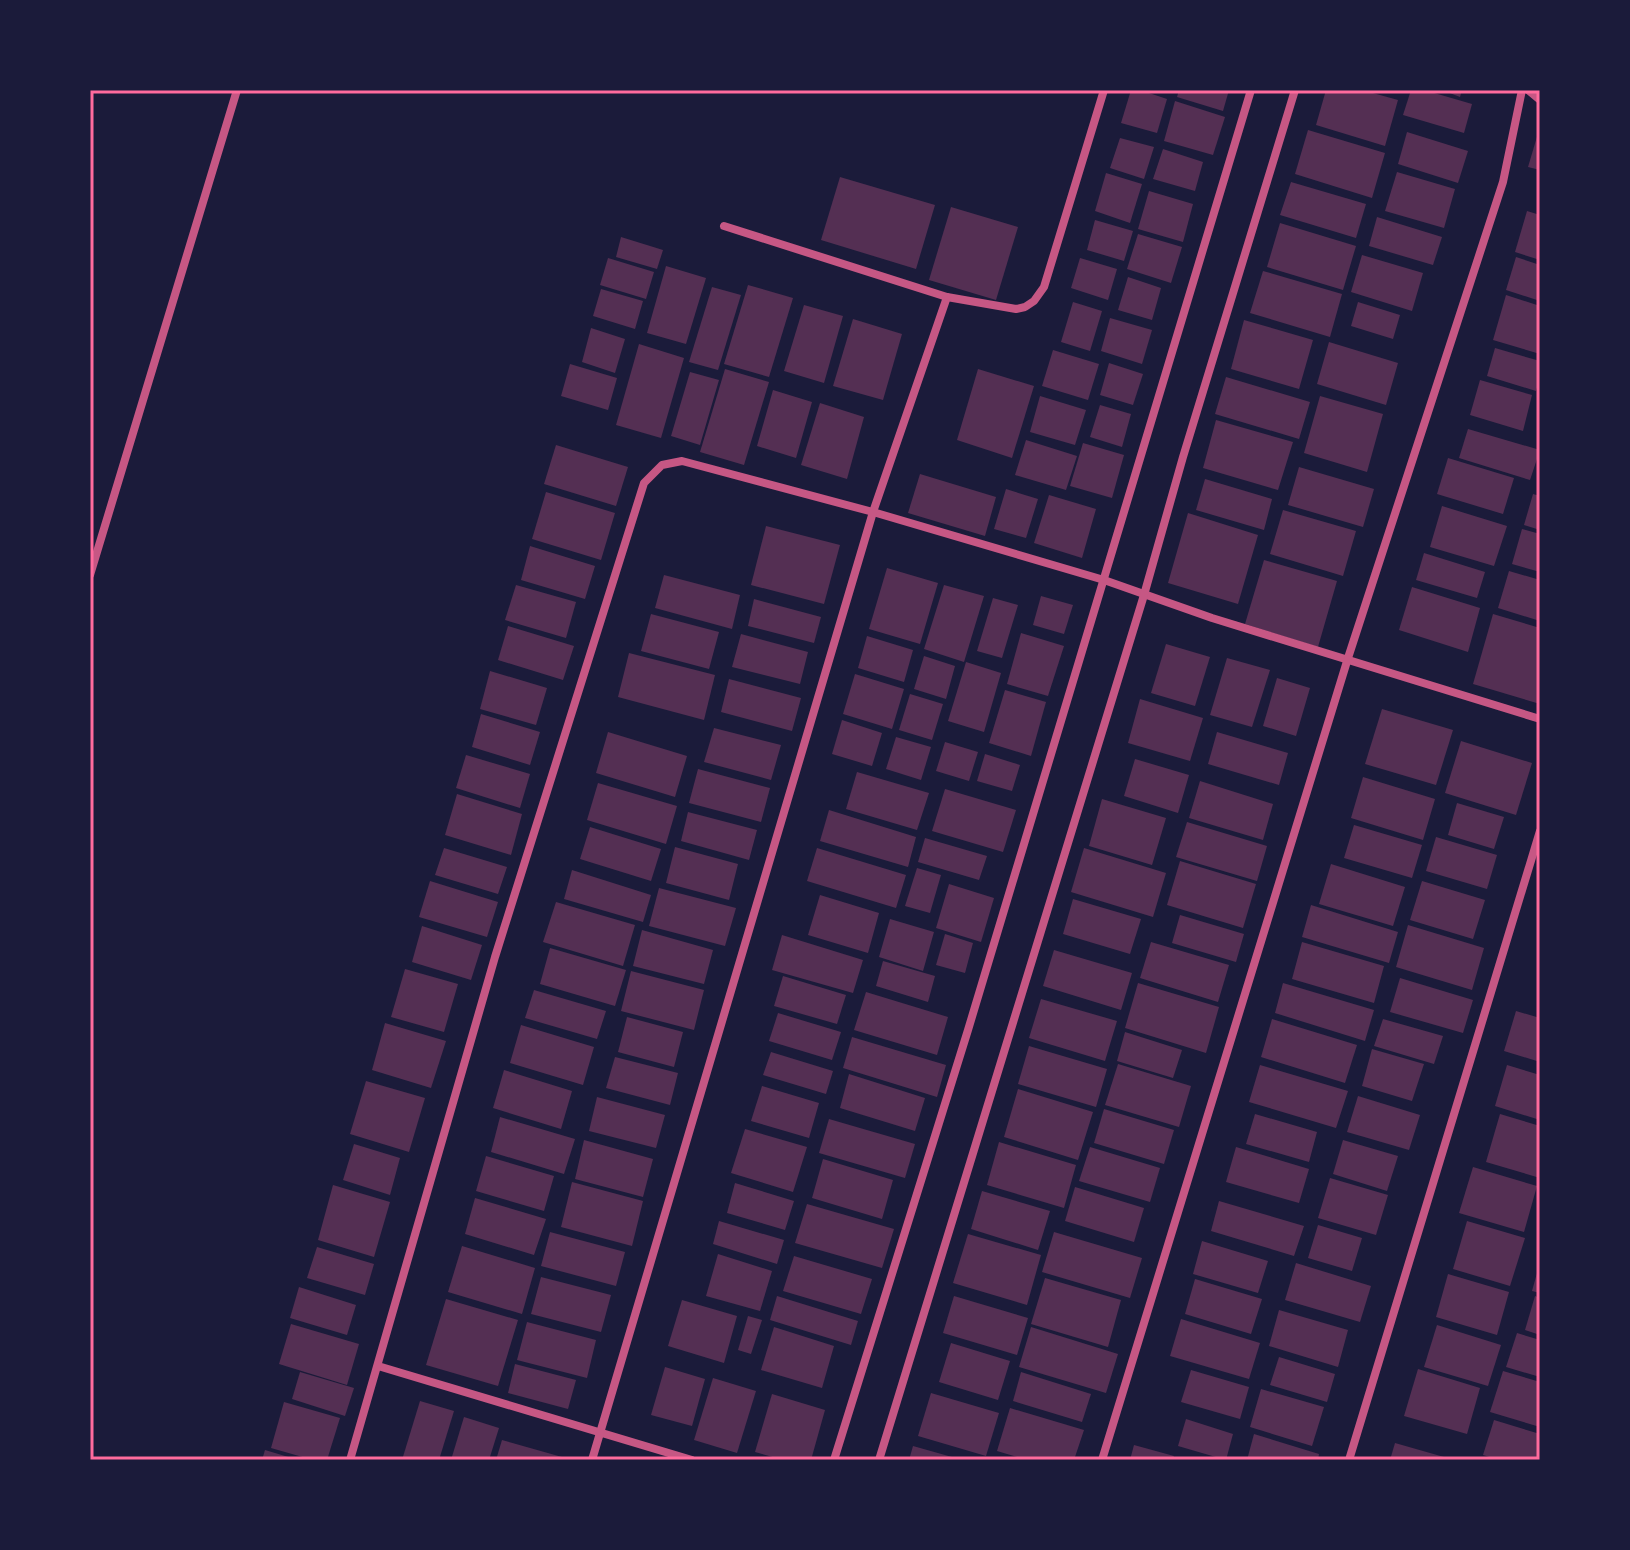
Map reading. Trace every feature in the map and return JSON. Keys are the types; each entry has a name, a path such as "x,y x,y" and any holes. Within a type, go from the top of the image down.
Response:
{"street":[{"path":"90,575 237,90"},
{"path":"724,226 947,297 1016,309 1025,307 1034,301 1049,274 1104,90"},
{"path":"834,1460 1251,90"},
{"path":"879,1460 1295,90"},
{"path":"1102,1460 1348,658 1503,182 1525,90 1540,100"},
{"path":"592,1460 873,512 947,297"},
{"path":"350,1460 495,957 644,483 662,465 682,461 873,512 1104,580 1540,719"},
{"path":"1349,1460 1540,831"},
{"path":"378,1366 692,1460"}],"building":[{"path":"1131,90 1167,99 1157,133 1121,123"},
{"path":"1179,90 1229,90 1223,111 1177,97"},
{"path":"1326,90 1362,90 1398,100 1385,146 1316,125"},
{"path":"1411,90 1424,90 1472,104 1464,133 1403,115"},
{"path":"1442,90 1462,90 1460,97"},
{"path":"1175,101 1225,117 1213,155 1164,141"},
{"path":"1308,130 1385,153 1372,198 1295,174"},
{"path":"1540,130 1540,170 1528,167"},
{"path":"1407,132 1468,151 1458,183 1398,164"},
{"path":"1120,138 1154,147 1144,179 1110,168"},
{"path":"1163,149 1203,162 1195,191 1153,179"},
{"path":"1397,172 1455,189 1444,228 1385,211"},
{"path":"1106,173 1142,184 1130,223 1095,211"},
{"path":"840,177 935,205 916,269 821,240"},
{"path":"1291,182 1366,204 1356,238 1280,215"},
{"path":"1149,191 1193,204 1183,242 1138,229"},
{"path":"951,207 1018,227 996,300 929,280"},
{"path":"1527,211 1540,215 1540,260 1515,252"},
{"path":"1377,217 1442,237 1433,265 1369,246"},
{"path":"1095,220 1133,231 1124,261 1087,250"},
{"path":"1280,223 1356,246 1343,290 1267,267"},
{"path":"1138,234 1182,247 1171,283 1127,269"},
{"path":"621,237 663,250 657,269 616,257"},
{"path":"1362,255 1423,273 1412,311 1351,292"},
{"path":"1516,257 1540,265 1540,301 1506,290"},
{"path":"608,258 654,272 646,299 600,285"},
{"path":"1080,258 1117,269 1108,300 1071,288"},
{"path":"666,266 706,278 686,344 647,333"},
{"path":"1263,271 1342,294 1330,337 1250,313"},
{"path":"1128,277 1161,288 1152,320 1118,310"},
{"path":"748,285 793,298 769,377 724,364"},
{"path":"712,287 741,295 718,370 689,362"},
{"path":"601,289 643,301 635,329 593,316"},
{"path":"1506,295 1540,306 1540,354 1493,340"},
{"path":"1073,302 1102,311 1090,351 1061,342"},
{"path":"1358,302 1400,315 1393,339 1351,326"},
{"path":"804,305 843,316 824,383 784,371"},
{"path":"1110,318 1152,330 1142,364 1101,351"},
{"path":"853,319 902,334 883,400 833,386"},
{"path":"1244,320 1313,340 1299,389 1231,369"},
{"path":"591,328 625,339 615,373 582,362"},
{"path":"1329,342 1398,363 1386,405 1317,384"},
{"path":"639,344 684,358 661,438 616,425"},
{"path":"1495,348 1540,361 1536,391 1487,376"},
{"path":"1053,350 1099,364 1088,400 1042,386"},
{"path":"1109,363 1143,374 1133,405 1100,395"},
{"path":"570,364 617,378 608,410 561,396"},
{"path":"725,369 769,382 744,465 700,452"},
{"path":"978,369 1034,386 1012,458 957,440"},
{"path":"690,372 719,380 700,445 671,436"},
{"path":"1226,377 1310,402 1299,439 1215,414"},
{"path":"1480,380 1532,395 1523,431 1470,415"},
{"path":"773,390 812,402 796,458 757,446"},
{"path":"1040,396 1086,410 1075,445 1030,432"},
{"path":"1320,396 1383,414 1367,472 1304,453"},
{"path":"820,403 864,417 847,479 801,465"},
{"path":"1100,405 1131,414 1122,447 1090,437"},
{"path":"1216,420 1293,442 1278,490 1203,468"},
{"path":"1468,429 1540,450 1530,480 1459,458"},
{"path":"1026,440 1077,456 1066,490 1015,475"},
{"path":"1083,443 1124,455 1112,498 1070,486"},
{"path":"556,445 628,467 616,506 544,484"},
{"path":"1448,458 1514,478 1503,514 1437,494"},
{"path":"1299,467 1374,489 1363,527 1288,505"},
{"path":"920,474 996,497 985,536 908,513"},
{"path":"1205,479 1272,499 1264,530 1196,510"},
{"path":"1006,489 1038,499 1026,538 994,529"},
{"path":"546,492 615,513 601,560 532,539"},
{"path":"1533,494 1540,496 1540,530 1524,525"},
{"path":"1049,495 1096,509 1082,558 1034,543"},
{"path":"1442,506 1507,526 1494,566 1430,547"},
{"path":"1283,510 1356,531 1343,576 1270,554"},
{"path":"1188,513 1258,535 1238,604 1168,583"},
{"path":"766,526 840,545 824,604 751,585"},
{"path":"1522,529 1540,534 1540,572 1512,564"},
{"path":"530,546 595,566 585,599 521,580"},
{"path":"1424,553 1485,572 1477,598 1416,580"},
{"path":"1264,560 1337,581 1318,647 1245,624"},
{"path":"887,568 938,583 920,644 869,629"},
{"path":"1509,571 1540,580 1540,621 1498,608"},
{"path":"664,575 740,595 732,629 655,608"},
{"path":"516,585 576,602 566,638 505,620"},
{"path":"944,585 984,596 964,662 924,649"},
{"path":"1412,587 1480,608 1468,652 1399,630"},
{"path":"1041,596 1073,605 1064,634 1033,625"},
{"path":"993,598 1018,605 1002,658 977,651"},
{"path":"754,599 821,617 814,643 748,626"},
{"path":"651,614 719,632 709,669 641,651"},
{"path":"1493,614 1540,628 1540,704 1473,684"},
{"path":"508,626 574,646 563,680 498,660"},
{"path":"1021,633 1064,646 1048,696 1007,684"},
{"path":"741,634 808,652 800,684 732,667"},
{"path":"867,636 913,650 904,682 858,668"},
{"path":"1166,644 1210,657 1195,706 1151,693"},
{"path":"629,653 715,675 704,720 618,697"},
{"path":"924,656 955,666 946,699 914,689"},
{"path":"1227,658 1270,670 1252,727 1210,715"},
{"path":"966,662 1001,673 984,732 948,721"},
{"path":"490,671 547,688 536,725 480,709"},
{"path":"855,674 904,689 892,729 843,714"},
{"path":"1277,678 1310,688 1296,736 1263,726"},
{"path":"729,679 801,698 792,731 721,712"},
{"path":"1005,690 1046,702 1031,756 989,743"},
{"path":"910,694 943,704 932,740 899,730"},
{"path":"1140,699 1203,718 1190,761 1128,743"},
{"path":"1382,709 1453,730 1436,785 1365,764"},
{"path":"481,714 540,732 530,765 472,747"},
{"path":"842,720 882,733 872,766 832,754"},
{"path":"714,728 781,745 771,780 704,762"},
{"path":"608,732 687,756 675,797 596,773"},
{"path":"1217,732 1288,753 1279,785 1208,764"},
{"path":"896,737 931,747 921,780 886,769"},
{"path":"1461,741 1532,763 1516,815 1445,793"},
{"path":"945,742 978,752 969,781 936,771"},
{"path":"985,754 1020,765 1012,791 977,781"},
{"path":"466,755 530,774 520,808 456,788"},
{"path":"1135,759 1189,775 1178,813 1124,796"},
{"path":"698,769 770,788 761,822 689,803"},
{"path":"857,772 929,793 917,830 846,809"},
{"path":"1363,777 1435,799 1423,840 1351,818"},
{"path":"1200,781 1273,804 1263,840 1189,818"},
{"path":"598,783 677,806 666,844 587,820"},
{"path":"945,789 1016,810 1003,852 932,831"},
{"path":"457,794 522,814 511,855 445,835"},
{"path":"1102,799 1166,818 1152,865 1089,846"},
{"path":"1457,803 1504,817 1494,849 1448,835"},
{"path":"829,810 916,837 908,867 820,841"},
{"path":"688,812 757,830 749,860 681,841"},
{"path":"1187,822 1267,846 1257,881 1176,857"},
{"path":"1354,825 1422,845 1412,878 1344,858"},
{"path":"590,827 661,849 651,881 580,859"},
{"path":"1436,837 1497,855 1487,889 1426,871"},
{"path":"925,838 987,856 979,880 918,862"},
{"path":"675,847 738,864 729,900 666,883"},
{"path":"444,848 507,867 498,894 435,875"},
{"path":"817,848 906,875 896,908 807,881"},
{"path":"1084,848 1166,873 1153,917 1071,892"},
{"path":"1180,861 1256,884 1243,928 1167,905"},
{"path":"1331,864 1405,887 1393,926 1319,904"},
{"path":"917,868 941,875 930,913 905,906"},
{"path":"572,870 651,895 643,922 564,899"},
{"path":"430,881 498,902 487,937 419,917"},
{"path":"1422,881 1485,900 1473,939 1410,920"},
{"path":"949,884 994,898 981,942 936,928"},
{"path":"659,888 736,908 725,946 649,926"},
{"path":"820,895 879,913 868,953 808,935"},
{"path":"1073,899 1141,919 1130,954 1063,934"},
{"path":"556,902 635,925 623,966 543,942"},
{"path":"1311,905 1398,932 1389,963 1302,937"},
{"path":"1180,915 1244,934 1236,962 1172,943"},
{"path":"890,919 934,932 923,971 879,957"},
{"path":"1408,925 1484,948 1472,990 1396,967"},
{"path":"422,926 482,945 471,980 412,962"},
{"path":"642,930 713,950 704,984 633,966"},
{"path":"945,934 973,943 965,973 936,965"},
{"path":"782,935 863,960 853,993 772,970"},
{"path":"1151,942 1229,965 1218,1002 1140,978"},
{"path":"1302,942 1384,966 1374,1003 1292,979"},
{"path":"550,948 626,970 615,1006 540,984"},
{"path":"1054,950 1132,973 1121,1010 1043,986"},
{"path":"883,961 935,976 928,1002 876,986"},
{"path":"405,969 458,984 444,1032 391,1017"},
{"path":"631,971 704,990 694,1030 621,1011"},
{"path":"783,976 846,995 837,1024 774,1006"},
{"path":"1400,978 1473,1000 1463,1033 1390,1012"},
{"path":"1138,983 1219,1007 1206,1053 1125,1028"},
{"path":"1283,983 1374,1010 1365,1041 1275,1013"},
{"path":"534,990 606,1011 597,1039 525,1018"},
{"path":"866,992 948,1017 937,1055 854,1030"},
{"path":"1041,999 1117,1021 1105,1061 1029,1038"},
{"path":"1516,1011 1540,1018 1540,1062 1504,1051"},
{"path":"778,1013 841,1032 832,1060 769,1041"},
{"path":"627,1017 683,1032 674,1067 618,1052"},
{"path":"1272,1019 1357,1045 1345,1083 1261,1057"},
{"path":"1383,1019 1443,1036 1434,1064 1374,1046"},
{"path":"385,1023 446,1041 431,1088 372,1070"},
{"path":"521,1025 594,1047 583,1085 510,1063"},
{"path":"1125,1032 1182,1050 1173,1078 1117,1061"},
{"path":"852,1037 946,1065 937,1097 843,1068"},
{"path":"1029,1046 1107,1069 1096,1107 1018,1084"},
{"path":"1372,1049 1424,1064 1412,1101 1362,1086"},
{"path":"771,1052 833,1071 826,1094 763,1075"},
{"path":"615,1057 678,1073 670,1105 606,1088"},
{"path":"1118,1064 1191,1086 1179,1127 1105,1105"},
{"path":"1260,1065 1348,1091 1336,1128 1249,1102"},
{"path":"1507,1065 1540,1075 1540,1120 1495,1106"},
{"path":"504,1070 572,1091 561,1129 493,1108"},
{"path":"849,1074 925,1098 915,1131 840,1108"},
{"path":"366,1081 425,1098 409,1152 350,1134"},
{"path":"762,1086 819,1103 809,1138 751,1121"},
{"path":"1018,1089 1093,1112 1078,1160 1004,1137"},
{"path":"1358,1096 1420,1115 1409,1150 1347,1132"},
{"path":"597,1097 665,1115 656,1148 589,1131"},
{"path":"1104,1109 1174,1130 1164,1164 1094,1143"},
{"path":"1255,1114 1317,1132 1309,1162 1246,1144"},
{"path":"1500,1114 1540,1126 1540,1178 1486,1162"},
{"path":"500,1117 575,1139 564,1174 491,1152"},
{"path":"829,1119 915,1144 905,1178 819,1153"},
{"path":"745,1129 807,1147 793,1192 731,1173"},
{"path":"584,1140 653,1159 643,1197 575,1179"},
{"path":"1343,1140 1398,1156 1387,1191 1333,1174"},
{"path":"999,1142 1076,1165 1064,1208 987,1185"},
{"path":"354,1144 400,1158 390,1195 343,1180"},
{"path":"1090,1147 1160,1168 1150,1202 1079,1181"},
{"path":"1236,1147 1309,1169 1299,1203 1226,1182"},
{"path":"486,1156 554,1176 544,1211 476,1191"},
{"path":"823,1159 893,1180 882,1219 812,1198"},
{"path":"1473,1167 1537,1186 1524,1232 1459,1213"},
{"path":"1330,1178 1388,1195 1376,1235 1318,1218"},
{"path":"572,1182 643,1201 632,1246 561,1227"},
{"path":"735,1183 794,1201 785,1230 727,1213"},
{"path":"333,1185 390,1202 374,1257 318,1240"},
{"path":"1075,1187 1144,1208 1134,1242 1065,1221"},
{"path":"982,1191 1050,1211 1038,1250 971,1229"},
{"path":"475,1198 546,1219 534,1255 465,1234"},
{"path":"1219,1201 1304,1226 1294,1256 1211,1231"},
{"path":"807,1204 894,1229 882,1268 795,1243"},
{"path":"719,1221 784,1240 777,1264 713,1244"},
{"path":"1467,1221 1525,1238 1510,1286 1453,1269"},
{"path":"1318,1225 1362,1238 1352,1271 1308,1258"},
{"path":"550,1232 625,1252 616,1286 541,1266"},
{"path":"1054,1232 1142,1258 1130,1298 1042,1272"},
{"path":"968,1234 1041,1255 1027,1305 953,1283"},
{"path":"1202,1241 1268,1261 1258,1293 1193,1274"},
{"path":"462,1246 535,1268 522,1314 448,1292"},
{"path":"317,1247 374,1264 365,1295 307,1278"},
{"path":"718,1254 772,1271 760,1311 706,1296"},
{"path":"794,1256 872,1279 861,1314 783,1291"},
{"path":"1296,1263 1371,1286 1360,1322 1285,1300"},
{"path":"1540,1266 1540,1293 1532,1291"},
{"path":"1448,1274 1509,1292 1497,1335 1436,1317"},
{"path":"541,1277 611,1295 601,1332 531,1314"},
{"path":"1045,1278 1121,1300 1108,1347 1031,1324"},
{"path":"1195,1279 1262,1299 1251,1334 1185,1314"},
{"path":"299,1287 356,1305 347,1335 290,1318"},
{"path":"777,1296 858,1321 851,1345 770,1320"},
{"path":"954,1296 1028,1318 1017,1355 943,1333"},
{"path":"1535,1296 1540,1298 1540,1335 1525,1330"},
{"path":"446,1299 518,1320 498,1386 426,1365"},
{"path":"682,1300 737,1316 724,1363 668,1346"},
{"path":"1279,1310 1348,1330 1338,1367 1269,1346"},
{"path":"748,1316 762,1320 751,1354 738,1350"},
{"path":"1181,1319 1260,1343 1249,1379 1170,1356"},
{"path":"527,1322 596,1340 587,1378 517,1360"},
{"path":"291,1324 359,1344 347,1385 279,1364"},
{"path":"1437,1325 1501,1345 1488,1386 1424,1367"},
{"path":"774,1327 834,1346 822,1388 761,1370"},
{"path":"1031,1327 1118,1354 1106,1393 1019,1367"},
{"path":"1517,1333 1540,1340 1540,1377 1506,1367"},
{"path":"951,1343 1010,1361 998,1400 939,1382"},
{"path":"1279,1357 1335,1374 1327,1402 1270,1385"},
{"path":"515,1364 576,1380 568,1409 508,1393"},
{"path":"665,1367 705,1379 692,1426 651,1415"},
{"path":"1418,1369 1480,1388 1467,1434 1404,1416"},
{"path":"1191,1370 1249,1387 1240,1419 1181,1402"},
{"path":"1503,1371 1540,1382 1540,1427 1490,1412"},
{"path":"300,1372 354,1388 345,1416 292,1399"},
{"path":"1021,1372 1091,1394 1082,1422 1013,1401"},
{"path":"713,1378 756,1391 737,1453 694,1440"},
{"path":"1261,1389 1324,1407 1312,1446 1250,1427"},
{"path":"931,1393 999,1413 986,1456 918,1436"},
{"path":"772,1394 825,1410 811,1460 783,1460 755,1452"},
{"path":"420,1401 454,1411 439,1460 402,1460"},
{"path":"284,1402 340,1418 327,1460 313,1460 271,1448"},
{"path":"1010,1408 1084,1430 1074,1460 1027,1460 997,1451"},
{"path":"464,1417 499,1428 489,1460 451,1460"},
{"path":"1186,1419 1233,1434 1226,1460 1178,1446"},
{"path":"1494,1420 1540,1434 1540,1460 1499,1460 1483,1455"},
{"path":"1254,1434 1319,1454 1318,1460 1247,1460"},
{"path":"502,1440 569,1459 569,1460 496,1460"},
{"path":"1395,1443 1451,1459 1451,1460 1390,1460"},
{"path":"1134,1445 1174,1456 1172,1460 1130,1460"},
{"path":"913,1446 952,1457 952,1460 909,1460"},
{"path":"265,1450 295,1459 295,1460 262,1460"}]}
